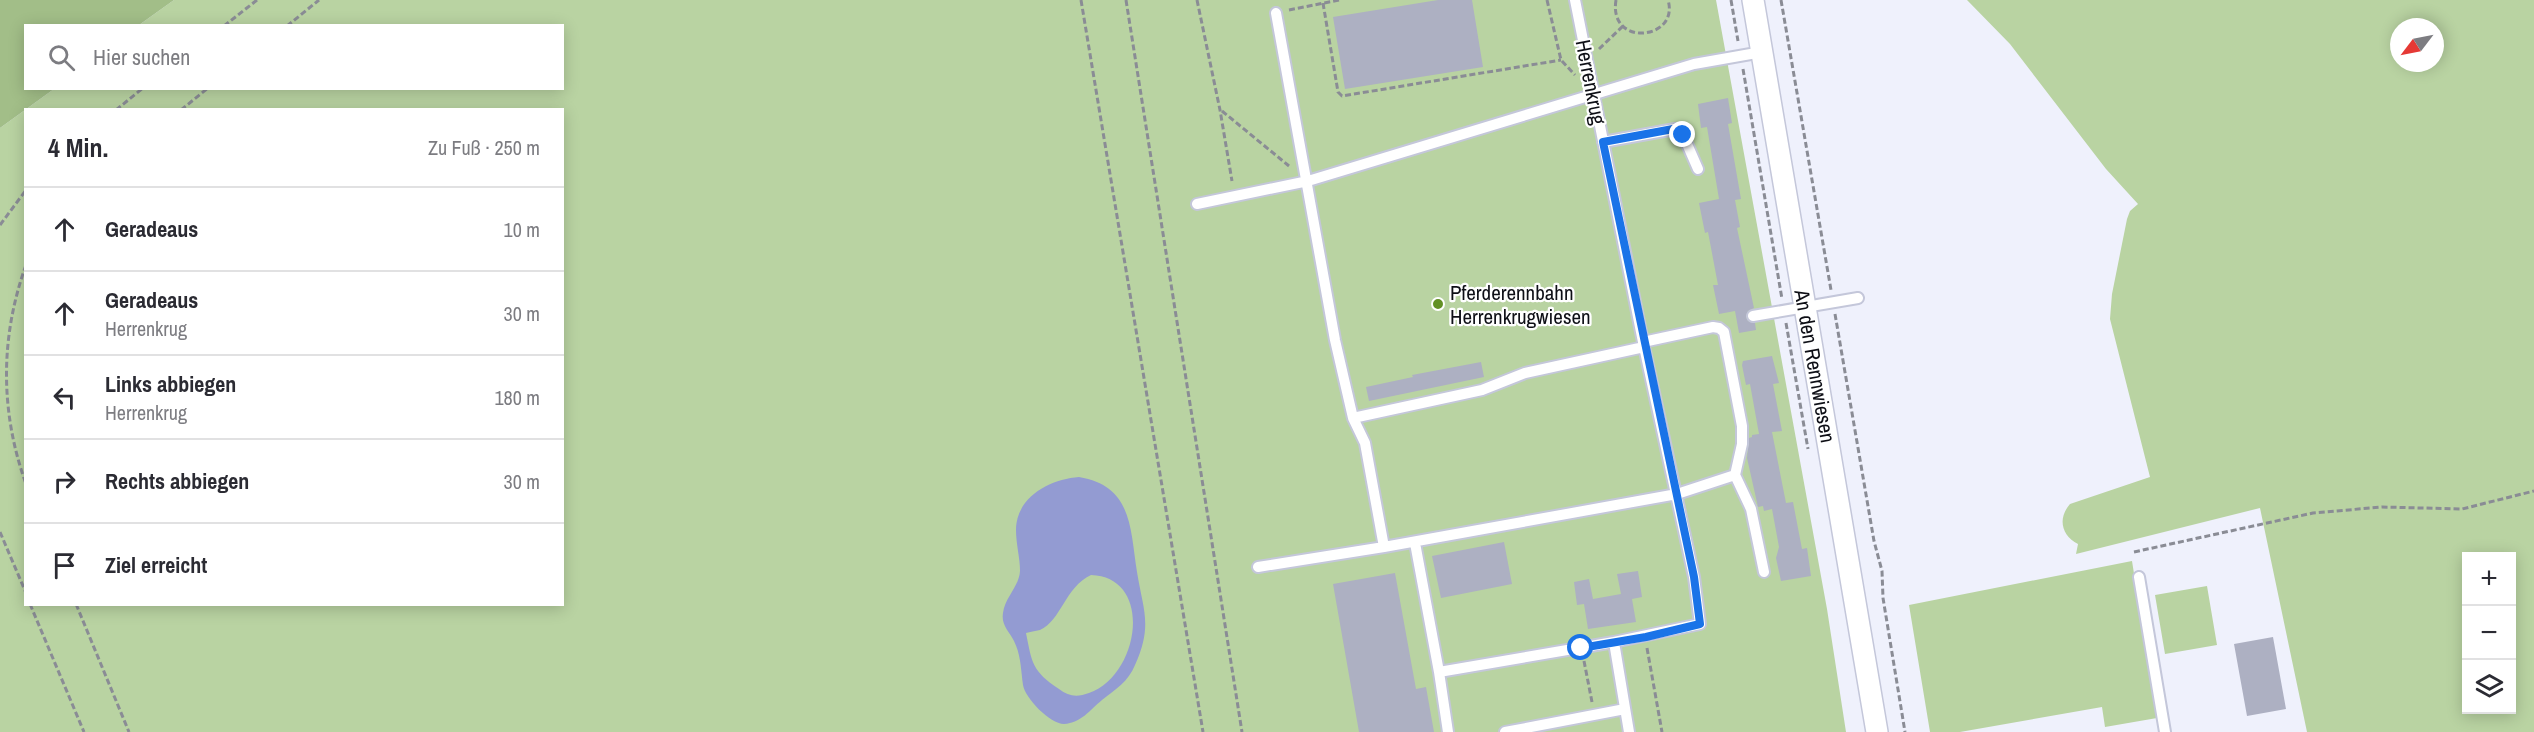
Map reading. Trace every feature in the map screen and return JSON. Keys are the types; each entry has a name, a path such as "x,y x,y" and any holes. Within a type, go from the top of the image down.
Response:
{"street":[{"name":"An den Rennwiesen","path":"1753,0 1877,732"}],"lane":[{"name":"Herrenkrug","path":"1439,672 1646,637 1700,624 1694,577 1644,345 1575,0"},
{"path":"1276,13 1308,181 1327,299 1353,418 1365,443 1384,547"},
{"path":"1197,204 1308,181 1694,63 1762,52"},
{"path":"1603,142 1675,129 1684,137 1698,169"},
{"path":"1754,316 1858,298"},
{"path":"1353,418 1482,390 1525,373 1713,327 1719,328 1724,332 1742,432 1741,451 1735,475 1751,509 1764,572"},
{"path":"1258,567 1415,543 1677,494 1735,475"},
{"path":"1415,543 1448,732"},
{"path":"2139,577 2165,732"},
{"path":"1614,642 1629,732"},
{"path":"1505,732 1625,709"}],"path":[{"path":"227,24 257,0"},
{"path":"289,24 319,0"},
{"path":"1081,0 1203,732"},
{"path":"1126,0 1242,732"},
{"path":"1197,0 1220,110 1232,182"},
{"path":"1276,13 1339,0"},
{"path":"1547,0 1561,60 1593,92"},
{"path":"1616,0 1616,14 1623,26 1634,33 1652,33 1666,20 1669,13 1668,0"},
{"path":"1323,3 1338,92 1342,96 1561,60"},
{"path":"1587,61 1623,26"},
{"path":"118,108 141,90"},
{"path":"183,108 206,90"},
{"path":"1220,110 1308,181"},
{"path":"0,225 24,193"},
{"path":"1,392 7,318 12,298 24,270"},
{"path":"2,400 10,441 24,479"},
{"path":"2134,552 2313,513 2382,507 2452,510 2479,506 2534,491"},
{"path":"0,532 24,588"},
{"path":"1883,598 1905,732"},
{"path":"31,606 84,732"},
{"path":"77,606 129,732"},
{"path":"1646,637 1662,732"},
{"path":"1581,648 1595,715"}],"green space":[{"path":"0,0 174,0 140,24 24,24 24,90 53,90 28,108 24,108 24,111 0,128"},
{"path":"174,0 1716,0 1827,609 1846,732 0,732 0,128 24,111 24,606 564,606 564,108 28,108 53,90 564,90 564,24 140,24"},
{"path":"1967,0 2534,0 2534,732 2307,732 2260,508 2076,554 2078,544 2068,536 2063,527 2064,515 2070,504 2150,477 2110,319 2112,294 2127,219 2130,211 2138,204 2106,169 2010,44"},
{"path":"2132,561 2157,718 2105,727 2102,707 1960,732 1930,732 1909,605"},
{"path":"2207,586 2217,645 2165,654 2155,595"}],"water":[{"path":"1079,477 1097,482 1110,490 1126,512 1133,540 1145,628 1140,651 1125,681 1080,719 1064,724 1045,715 1028,697 1023,685 1016,646 1004,624 1003,617 1006,602 1019,577 1016,530 1022,508 1028,499 1046,486 1068,478","holes":["1091,575 1111,580 1124,592 1132,608 1133,628 1129,648 1120,667 1106,683 1089,693 1077,696 1066,694 1038,671 1032,659 1026,633 1047,626 1082,580"]}],"building":[{"path":"1438,0 1472,0 1483,67 1345,89 1333,17"},
{"path":"1728,98 1732,123 1728,124 1741,199 1735,200 1740,227 1737,228 1754,308 1748,311 1746,317 1748,321 1755,323 1756,330 1739,333 1735,311 1719,314 1713,285 1718,285 1708,232 1705,233 1699,203 1719,199 1707,127 1701,128 1698,104"},
{"path":"1772,356 1779,383 1773,384 1782,431 1772,432 1786,503 1793,502 1802,549 1807,548 1811,576 1781,581 1776,558 1779,547 1772,509 1764,511 1763,506 1758,507 1747,458 1749,438 1759,434 1750,384 1746,385 1742,365 1743,361"},
{"path":"1481,362 1484,377 1369,401 1366,387 1413,377 1412,375"},
{"path":"1504,542 1512,584 1441,598 1432,556"},
{"path":"1638,571 1642,597 1632,599 1636,622 1588,629 1584,604 1577,605 1574,582 1589,579 1593,599 1621,594 1617,574"},
{"path":"1395,573 1416,689 1426,687 1434,732 1359,732 1333,584"},
{"path":"2273,637 2286,709 2247,716 2234,644"}],"place":[{"name":"Pferderennbahn Herrenkrugwiesen","path":"1438,304"}],"route":[{"path":"1581,648 1646,637 1700,624 1694,577 1643,342 1603,142 1673,129 1683,135"}]}
